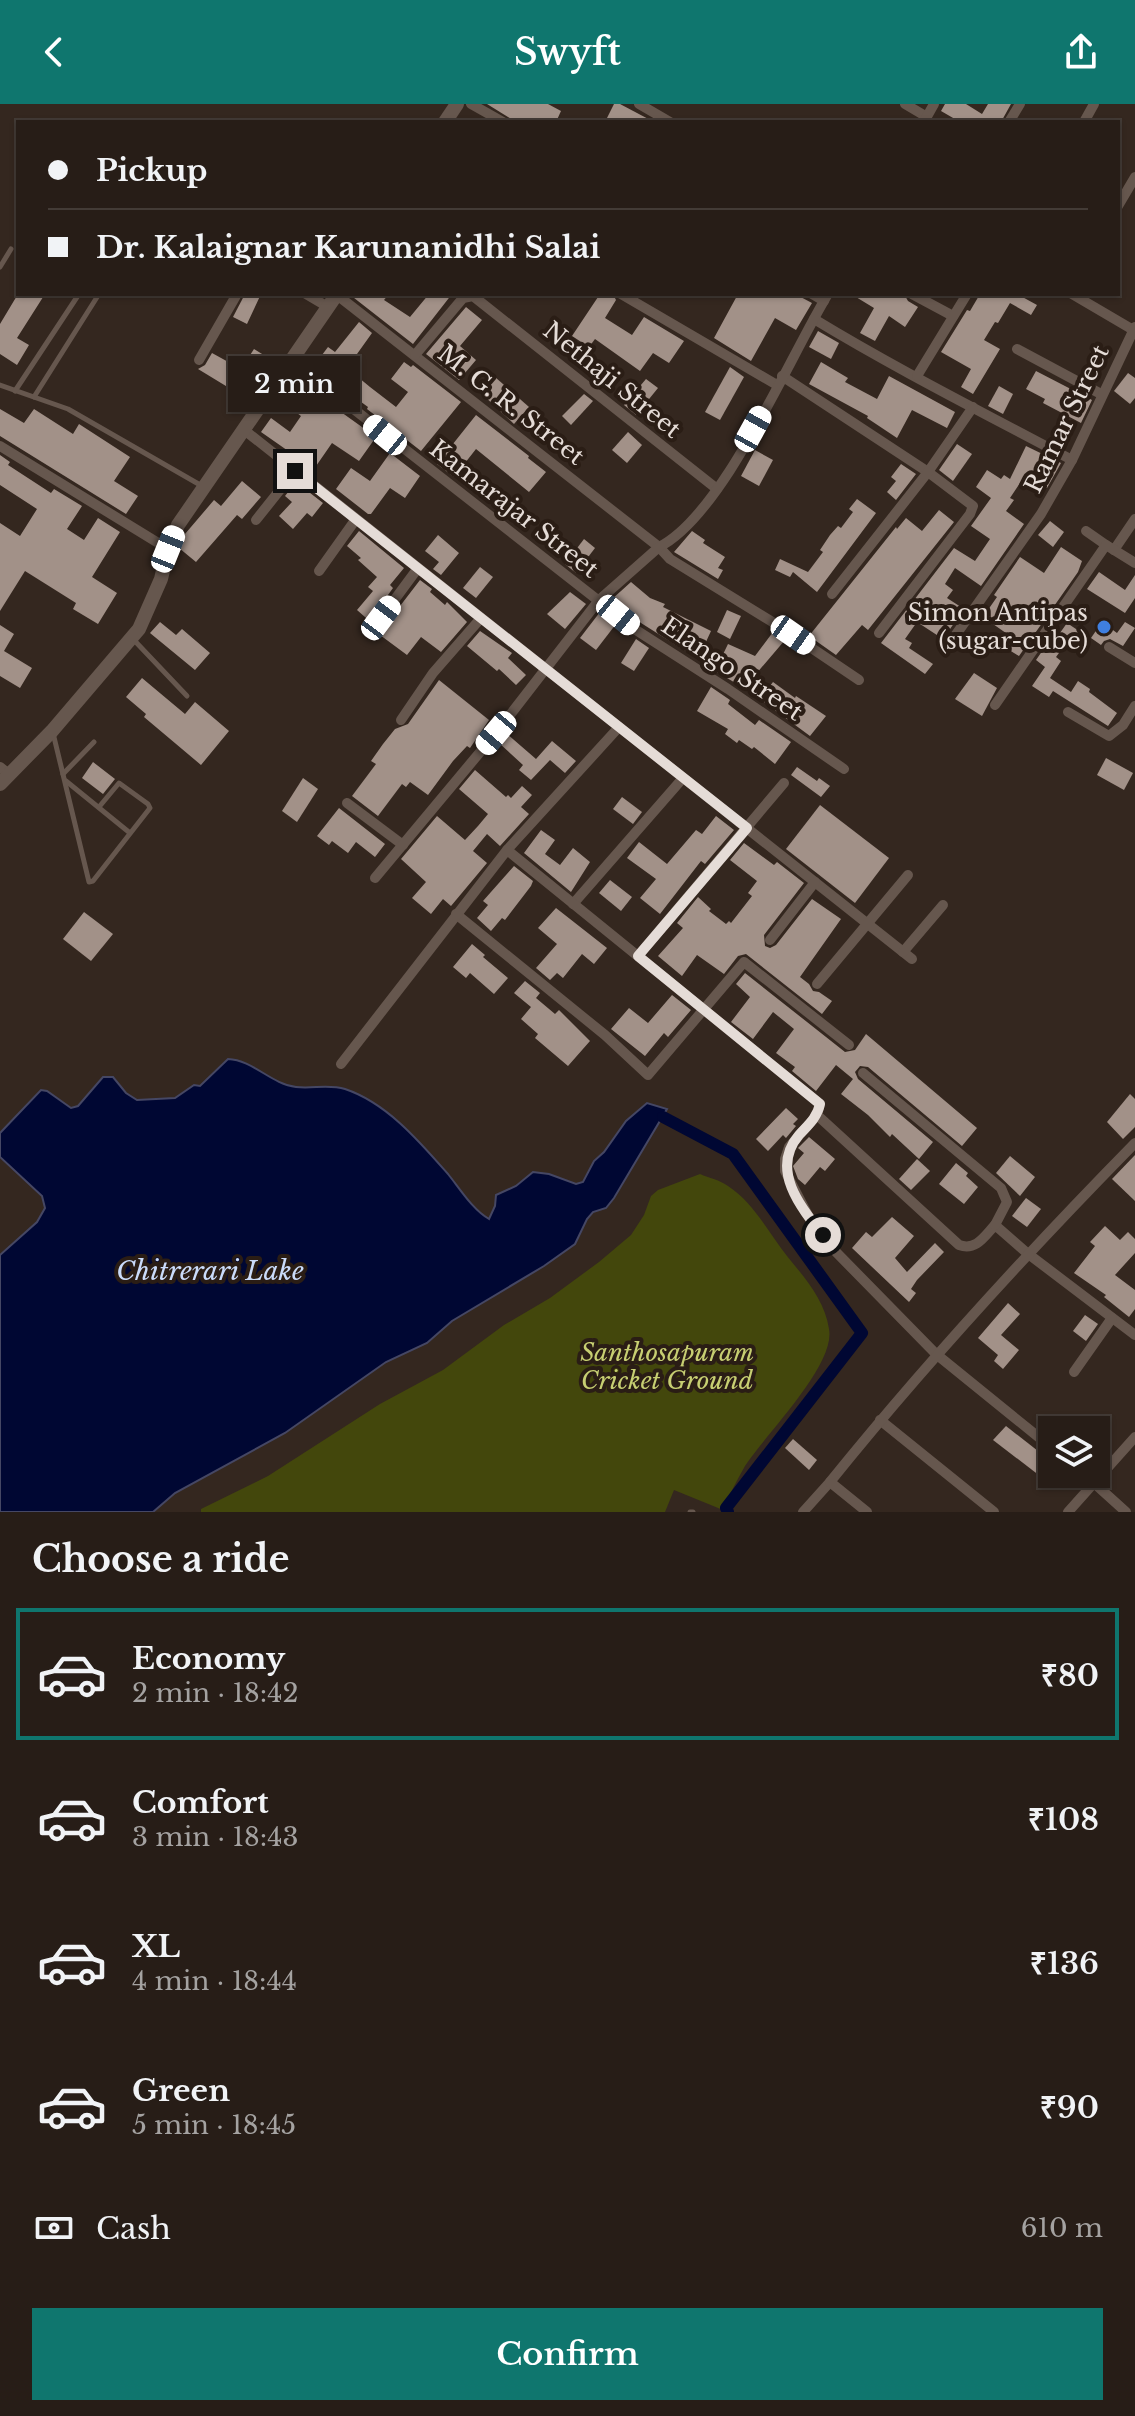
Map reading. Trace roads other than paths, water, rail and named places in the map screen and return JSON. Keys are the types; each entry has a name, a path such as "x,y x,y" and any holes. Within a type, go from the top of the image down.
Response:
{"street":[{"path":"471,104 499,120"},
{"path":"639,104 667,120"},
{"path":"905,104 925,120 934,104"},
{"path":"1120,203 1135,177"},
{"path":"199,360 236,296"},
{"name":"Nethaji Street","path":"415,355 463,298 473,296 717,489"},
{"path":"625,296 780,380 969,501 972,509 879,633"},
{"path":"916,296 953,316"},
{"path":"917,376 966,296"},
{"path":"1076,296 1134,329"},
{"path":"375,878 496,733 599,600 659,547 671,541 717,489 730,472 826,297"},
{"path":"3,775 52,731 139,629 161,579 178,525 334,299"},
{"name":"M. G. R. Street","path":"334,299 415,355 659,547 670,559 859,680"},
{"path":"814,319 884,361 1072,460"},
{"name":"Ramar Street","path":"950,643 1041,514 1072,460 1134,329"},
{"path":"1017,349 1101,394"},
{"name":"Kamarajar Street","path":"291,360 599,600"},
{"path":"832,594 928,472 973,407"},
{"path":"243,429 907,956 943,905"},
{"path":"0,446 168,549"},
{"path":"256,520 295,471"},
{"path":"319,571 356,519"},
{"path":"995,705 1110,547 1135,519"},
{"path":"1086,531 1135,563"},
{"path":"381,618 418,568"},
{"name":"Elango Street","path":"599,600 636,630 844,769"},
{"path":"401,720 433,673 481,618"},
{"path":"1109,647 1135,663"},
{"path":"1068,712 1109,736 1123,725 1135,706"},
{"path":"341,1064 507,850 619,727"},
{"path":"573,904 683,778"},
{"path":"638,956 784,783"},
{"path":"347,803 403,845"},
{"path":"507,850 818,1102 817,1115 789,1147 785,1171 810,1219 836,1252 936,1354 1038,1437"},
{"path":"817,984 908,875"},
{"path":"770,940 815,882"},
{"path":"456,914 605,1035 648,1075 745,962 849,1045"},
{"path":"817,1115 959,1245 976,1245 995,1225 1007,1202 1001,1188 863,1073"},
{"path":"803,1512 936,1354 1027,1253 1135,1143"},
{"path":"995,1225 1135,1335"},
{"path":"1074,1372 1112,1318"},
{"path":"880,1420 994,1512"},
{"path":"1110,1466 1135,1437"},
{"path":"830,1482 867,1512"},
{"path":"1068,1512 1090,1488"},
{"path":"1100,1488 1126,1512"}],"lane":[{"path":"0,267 11,249"},
{"path":"15,391 78,296"},
{"path":"34,397 98,296"},
{"path":"0,385 68,409 203,487"},
{"path":"132,637 187,696"},
{"path":"52,731 88,881 93,881 149,811 148,804 119,783 99,807"},
{"path":"64,777 94,742"},
{"path":"64,777 130,833"}],"water":[{"name":"Chitrerari Lake","path":"228,1059 246,1063 287,1085 345,1089 375,1104 414,1137 472,1205 489,1219 496,1195 516,1186 533,1172 576,1184 583,1182 594,1161 626,1121 647,1103 667,1109 614,1198 606,1208 593,1212 587,1219 575,1244 452,1321 427,1343 386,1362 285,1433 175,1493 153,1512 0,1512 0,1255 37,1222 45,1208 42,1196 0,1157 0,1133 41,1090 71,1108 78,1106 103,1077 113,1077 126,1093 137,1100 175,1098 194,1085 200,1086"}],"waterway":[{"path":"663,1117 733,1154 862,1333 726,1508 728,1512"}],"place":[{"name":"Simon Antipas (sugar-cube)","path":"1104,627"}],"park label":[{"name":"Santhosapuram Cricket Ground","path":"667,1367"}]}
